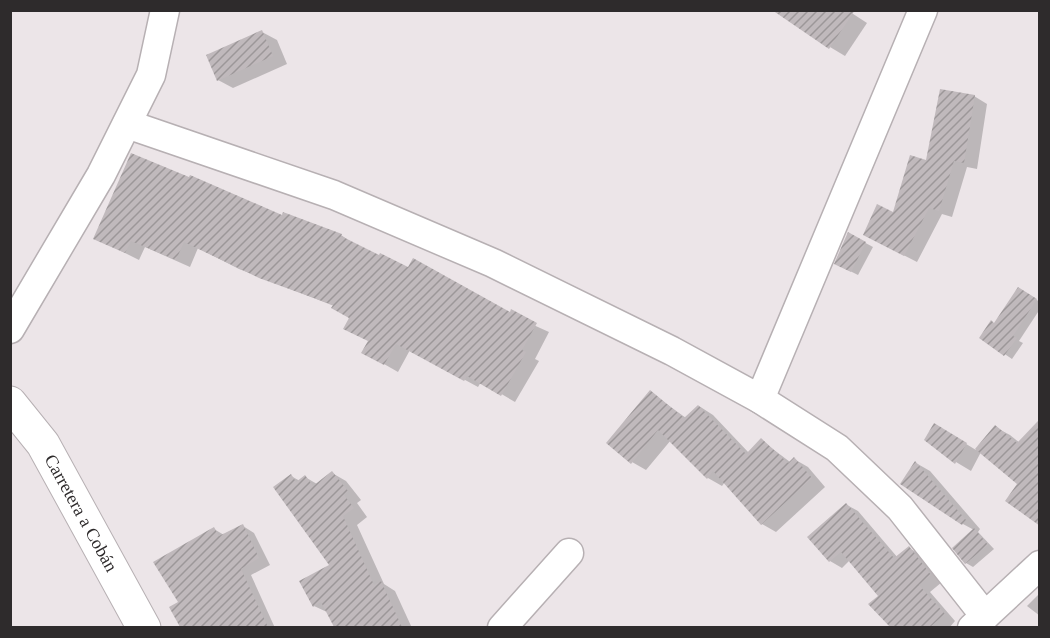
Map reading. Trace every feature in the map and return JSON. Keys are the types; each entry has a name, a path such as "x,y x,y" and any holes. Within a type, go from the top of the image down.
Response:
{"street":[{"path":"10,329 100,175 152,75 165,10"},
{"path":"760,399 923,10"},
{"path":"127,124 334,195 493,263 672,351 760,399 837,448 900,508 979,622 1040,565"},
{"name":"Carretera a Cobán","path":"10,403 43,444 144,627"},
{"path":"502,627 569,553"}],"building":[{"path":"772,10 855,10 829,49"},
{"path":"262,30 273,56 217,81 206,55"},
{"path":"940,89 975,95 964,163 954,161 939,211 929,208 904,256 863,235 877,204 893,212 910,155 926,160"},
{"path":"131,153 189,177 190,175 282,215 283,212 342,234 341,236 379,255 380,253 408,267 413,258 510,312 511,309 537,323 522,350 526,352 501,396 467,376 464,381 396,344 384,365 361,353 368,341 343,329 349,318 331,308 333,305 259,278 184,242 176,260 131,241 125,253 93,239"},
{"path":"848,232 866,242 851,272 834,264"},
{"path":"1018,287 1037,299 1013,336 1017,338 1004,356 979,338 991,320 994,323"},
{"path":"650,390 684,418 698,405 746,454 761,438 788,463 794,457 812,478 761,525 713,471 707,479 658,430 631,464 606,443"},
{"path":"1040,419 1040,526 1005,501 1017,484 975,449 995,425 1017,443"},
{"path":"934,423 967,443 955,464 924,440"},
{"path":"915,461 966,520 962,525 900,484"},
{"path":"332,471 348,491 344,495 354,508 343,516 374,585 381,581 402,627 334,627 321,602 313,607 299,581 329,565 273,487 291,474 296,482 305,475 313,486"},
{"path":"846,503 894,558 909,546 931,575 919,585 945,614 930,627 890,627 868,604 878,596 841,552 829,562 807,537"},
{"path":"243,524 259,558 241,569 268,627 180,627 169,607 178,602 153,562 214,527 219,536"},
{"path":"974,528 988,545 965,564 952,548"}]}
